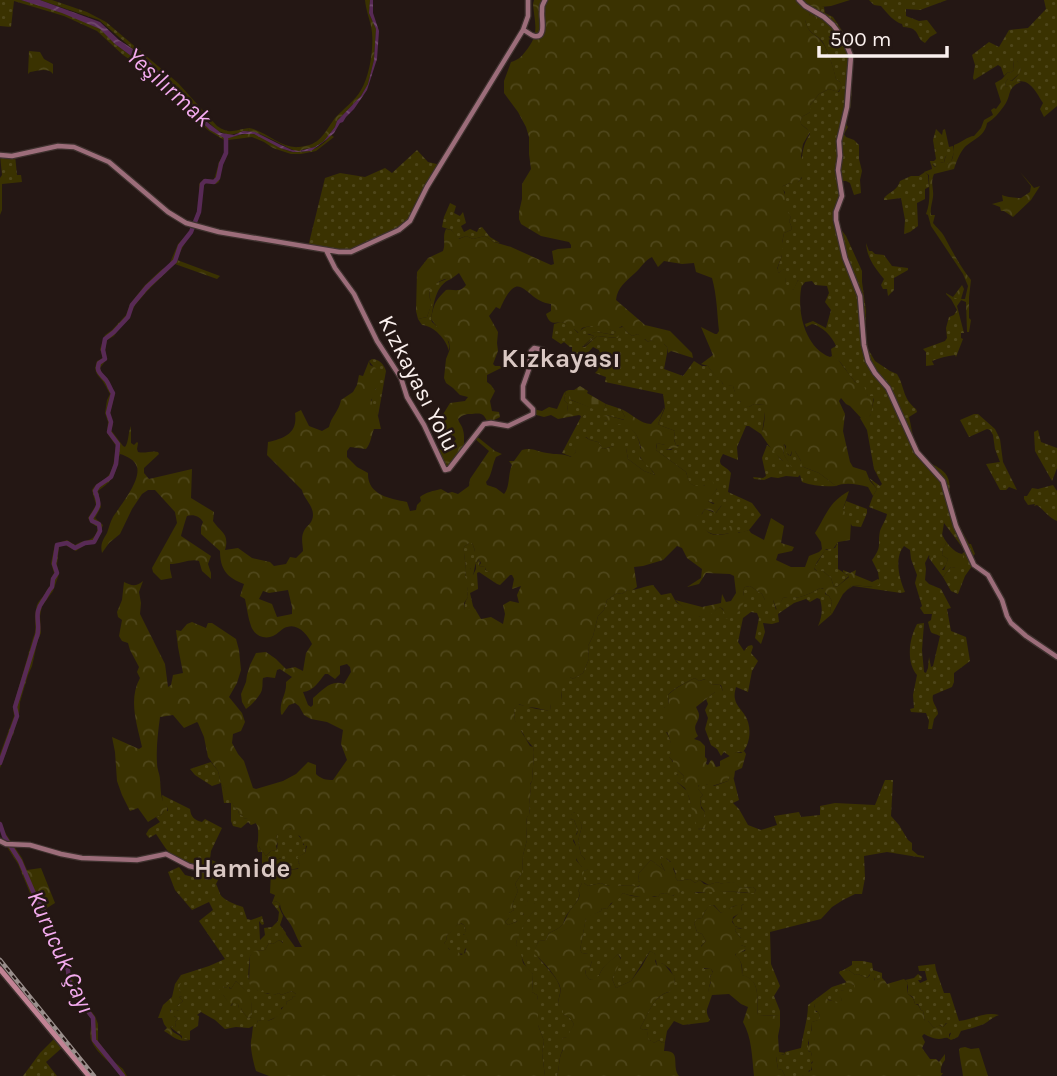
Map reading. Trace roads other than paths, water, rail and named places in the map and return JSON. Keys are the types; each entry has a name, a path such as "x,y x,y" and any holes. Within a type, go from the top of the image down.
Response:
{"main road":[{"path":"0,969 89,1076"}],"street":[{"path":"0,155 12,156 58,146 78,148 109,162 173,215 190,224 219,232 326,250 354,251 407,225 427,187 523,30 527,19 528,0"},
{"path":"523,30 536,36 541,33 545,0"},
{"path":"799,0 824,16 850,51 848,107 839,141 838,170 842,197 836,209 835,220 845,258 860,296 867,361 888,388 917,452 943,481 956,526 974,565 988,575 1011,623 1057,657"},
{"name":"Kızkayası Yolu","path":"326,250 354,294 377,341 400,375 407,397 424,425 445,470 449,469 484,425 491,423 508,426 533,414 533,409 523,399 523,386 531,351 534,348 544,350"},
{"path":"0,841 30,845 61,855 82,858 138,860 166,854 189,866 210,871"}],"water":[{"path":"21,0 40,0 100,22 119,40 145,57 182,91 207,122 221,133 234,135 243,131 255,132 292,150 315,147 324,141 368,84 374,60 376,29 369,13 370,0 373,0 373,13 379,31 377,59 367,90 334,133 326,140 311,151 293,152 254,134 224,138 210,130 192,113 178,94 100,29"}],"waterway":[{"name":"Kurucuk Çayı","path":"0,763 17,716 15,707 37,635 39,608 57,573 54,564 57,545 67,543 75,548 94,542 100,531 99,524 91,518 98,505 95,491 111,477 116,464 118,444 109,432 111,422 108,413 113,393 98,368 99,363 105,359 105,339 128,317 132,305 147,287 175,261 180,246 191,232 199,212 202,184 205,181 214,182 218,178 226,153 226,136"},
{"name":"Kurucuk Çayı","path":"0,824 47,916 68,970 69,981 93,1018 94,1040 123,1076"}],"railway":[{"path":"0,960 94,1076"}],"district":[{"name":"Kızkayası","path":"561,358"},
{"name":"Hamide","path":"242,868"}],"water label":[{"name":"Yeşilırmak","path":"169,87"}]}
